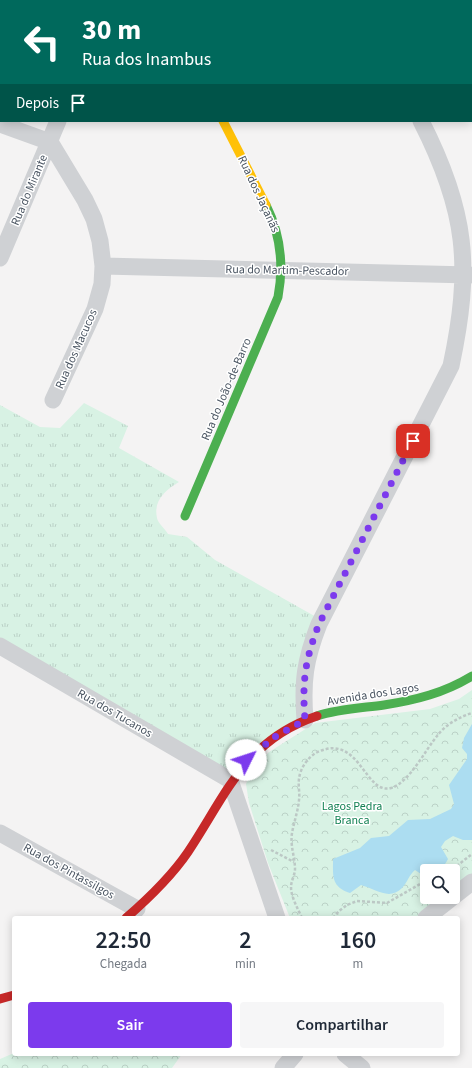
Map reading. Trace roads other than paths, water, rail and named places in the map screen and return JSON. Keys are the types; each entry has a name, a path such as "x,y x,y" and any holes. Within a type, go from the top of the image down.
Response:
{"main road":[{"name":"Rua dos Jaçanãs","path":"224,122 272,218 279,235 282,270"},
{"name":"Rua do João-de-Barro","path":"184,516 278,297 282,270"},
{"name":"Avenida dos Lagos","path":"132,913 176,869 190,850 230,780 246,760 262,746 305,720 344,710 408,702 430,697 462,683 472,676"},
{"path":"0,999 12,996"}],"street":[{"name":"Rua do Mirante","path":"0,258 58,122"},
{"path":"305,720 304,674 308,652 319,624 342,577 451,366 465,322 469,302 470,275 467,233 460,208 441,160 422,122"},
{"path":"0,124 50,142"},
{"name":"Rua dos Macucos","path":"50,142 94,219 100,241 103,266 102,284 95,309 53,400"},
{"name":"Rua do Martim-Pescador","path":"103,266 470,275"},
{"name":"Rua dos Tucanos","path":"0,646 230,780"},
{"path":"230,780 276,916"},
{"name":"Rua dos Pintassilgos","path":"0,833 132,913"},
{"path":"429,916 472,882"},
{"path":"283,1068 292,1056"},
{"path":"347,1056 362,1068"}],"water":[{"path":"472,724 472,840 463,840 453,836 445,841 441,847 448,859 445,864 420,864 420,873 415,870 402,888 392,894 382,893 361,885 350,893 339,888 333,876 333,859 360,848 371,838 389,836 408,820 430,819 451,809 454,804 449,785 467,759 467,754 462,748 464,738"}],"park label":[{"name":"Lagos Pedra Branca","path":"352,813"}]}
